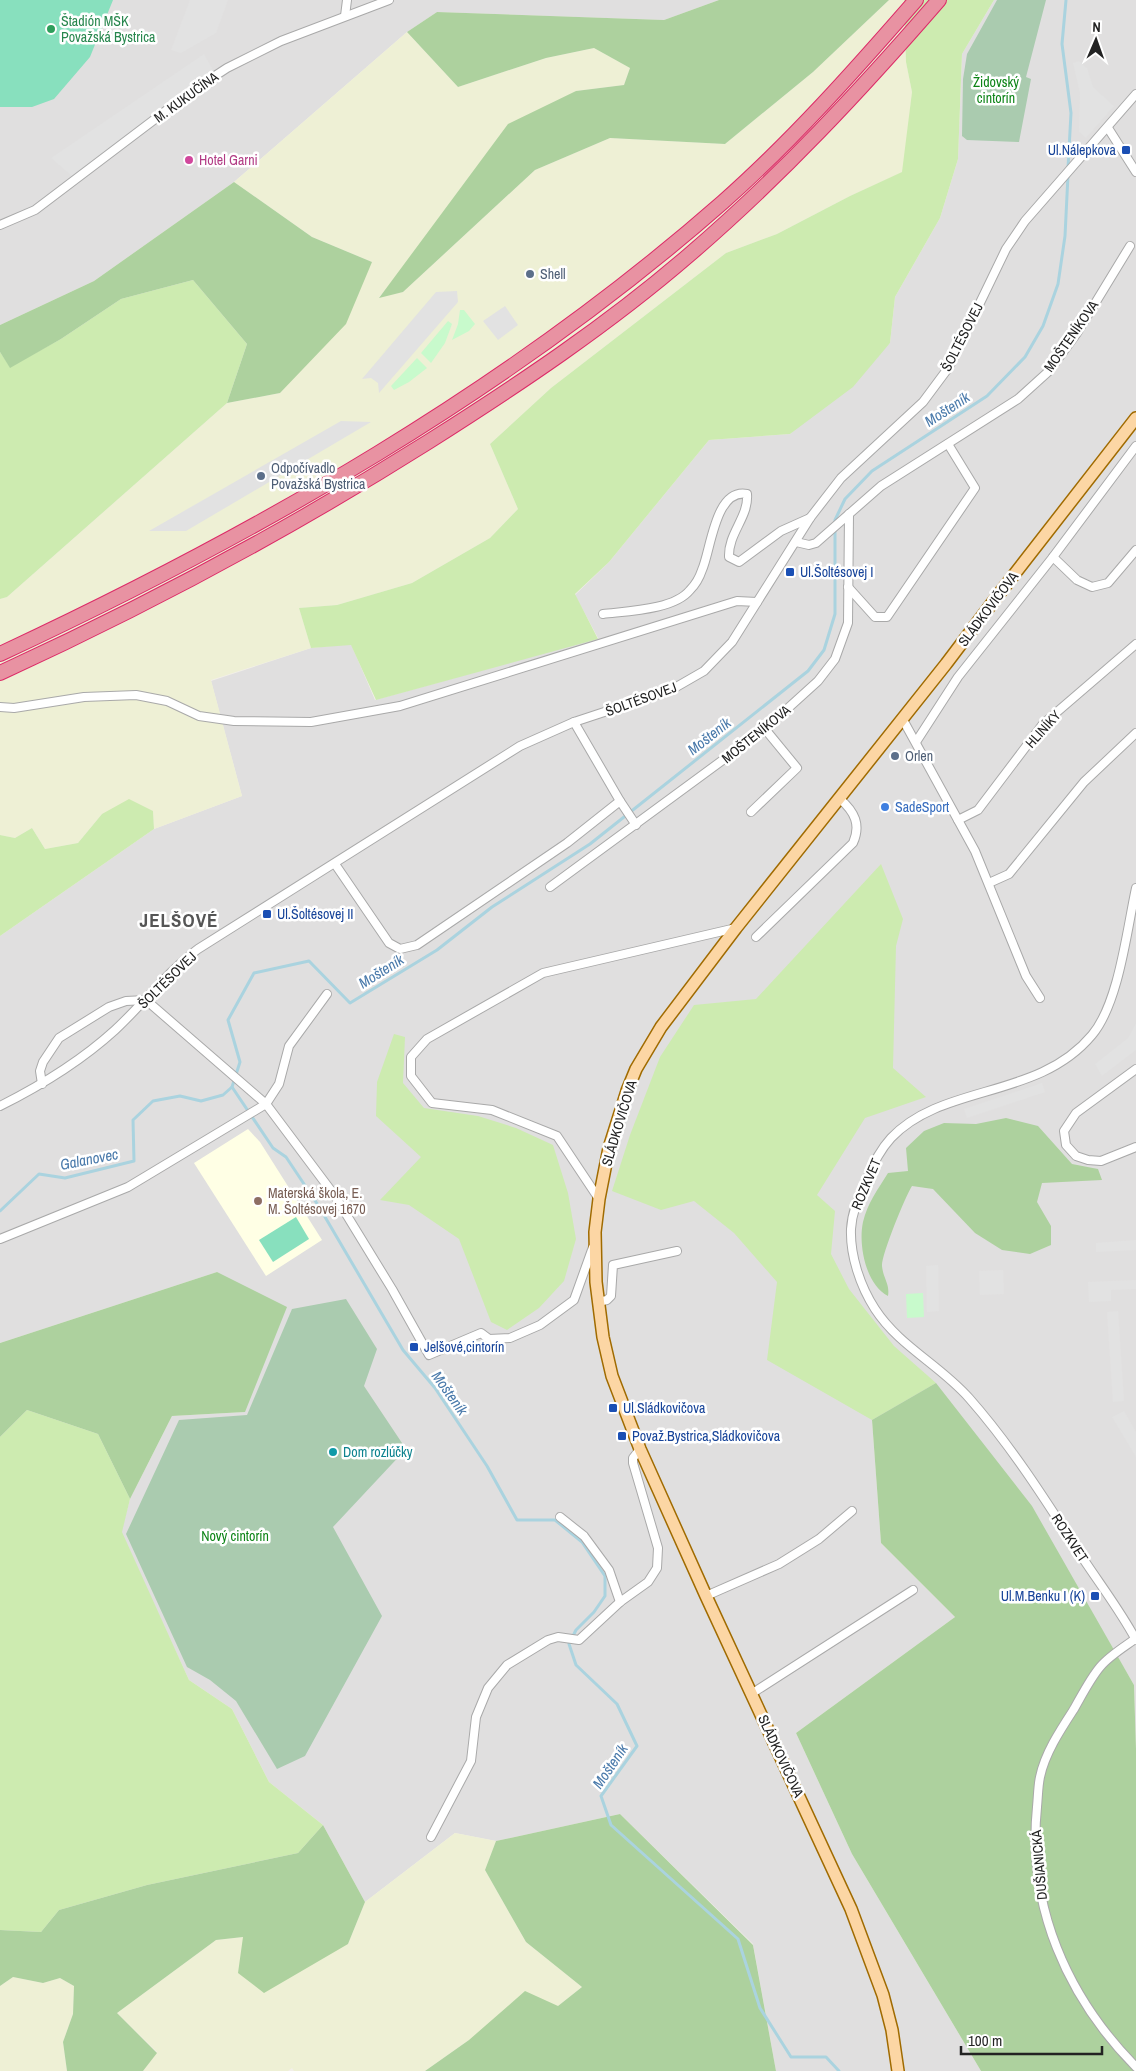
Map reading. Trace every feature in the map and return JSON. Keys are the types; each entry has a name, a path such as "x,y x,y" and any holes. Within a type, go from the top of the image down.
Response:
{"highway":[{"path":"0,654 116,599 243,531 387,447 567,328 686,234 761,166 850,74 916,0"},
{"path":"0,673 124,614 300,520 404,457 521,382 579,342 688,256 773,178 863,86 939,0"}],"main road":[{"name":"SLÁDKOVIČOVA","path":"898,2071 892,2030 883,1995 851,1908 706,1596 640,1449 612,1376 603,1337 598,1302 595,1243 598,1199 609,1148 627,1090 636,1069 660,1027 736,928 946,664 1136,418"}],"street":[{"path":"345,16 347,0"},
{"name":"M. KUKUČÍNA","path":"0,225 35,210 192,91 227,68 280,41 389,0"},
{"name":"ŠOLTÉSOVEJ","path":"0,1106 42,1084 92,1049 146,1000 174,969 198,949 520,746 574,722 671,690 704,671 732,642 810,518 841,478 923,402 949,367 1006,249 1025,221 1136,94"},
{"path":"1108,128 1136,172"},
{"name":"MOŠTENÍKOVA","path":"796,542 809,545 816,543 881,486 1018,399 1049,371 1077,333 1130,246"},
{"path":"848,587 875,617 888,617 975,488 948,444"},
{"name":"SLÁDKOVIČOVA","path":"916,742 958,677 1053,557 1136,446"},
{"path":"603,614 653,608 672,602 690,591 703,570 713,527 730,497 740,493 747,494 748,505 728,545 729,557 739,562 782,531 810,518"},
{"name":"MOŠTENÍKOVA","path":"550,887 765,729 818,681 836,658 848,623 849,514"},
{"path":"1053,557 1077,580 1092,588 1108,582 1136,550"},
{"path":"0,708 14,708 84,698 136,695 167,702 199,716 234,721 312,722 400,706 737,601 757,602"},
{"name":"HLINÍKY","path":"958,820 978,810 1043,724 1136,644"},
{"path":"902,718 975,851 1026,976 1040,998"},
{"path":"574,722 636,825"},
{"path":"751,812 797,768 765,729"},
{"path":"989,884 1009,874 1084,782 1136,733"},
{"path":"756,937 853,843 857,835 854,814 840,799"},
{"path":"335,864 388,943 400,949 416,945 567,842 620,801"},
{"name":"ROZKVET","path":"1136,888 1117,980 1103,1017 1094,1033 1080,1048 1040,1074 946,1105 910,1123 891,1138 870,1170 854,1209 851,1242 858,1275 874,1308 910,1348 948,1378 967,1396 1001,1437 1036,1486 1136,1639"},
{"path":"598,1199 557,1136 492,1110 432,1103 411,1076 410,1057 427,1039 543,973 736,928"},
{"path":"0,1239 128,1187 266,1104 279,1084 289,1046 327,994"},
{"path":"42,1084 40,1072 43,1062 59,1038 109,1007 126,1001 146,1000 266,1104 335,1196 430,1355 481,1334 490,1339 510,1338 540,1324 574,1300 595,1243"},
{"path":"1136,1069 1076,1113 1064,1131 1066,1145 1076,1156 1088,1160 1101,1161 1136,1147"},
{"path":"598,1302 606,1300 611,1296 613,1265 677,1251"},
{"path":"431,1837 470,1761 476,1717 488,1688 507,1666 548,1640 558,1638 579,1640 620,1602 648,1582 657,1568 658,1548 633,1463 633,1458 640,1449"},
{"path":"706,1596 779,1564 819,1539 852,1511"},
{"path":"560,1517 584,1536 609,1570 620,1602"},
{"path":"752,1694 913,1590"},
{"name":"DUŠIANICKÁ","path":"1136,1639 1100,1666 1060,1730 1040,1776 1034,1833 1039,1889 1049,1930 1063,1966 1092,2016 1112,2042 1136,2067"}],"shaded area":[{"path":"0,0 719,0 664,20 437,12 407,32 234,182 94,281 0,325"},
{"path":"190,0 228,0 216,33 181,53 171,50"},
{"path":"889,0 904,0 906,62 912,92 903,172 850,196 777,234 726,253 551,388 490,444 518,509 490,538 412,583 337,605 299,608 311,648 211,680 242,796 154,829 153,811 102,814 78,843 45,849 32,828 15,838 0,835 0,599 7,597 227,403 280,393 372,262 312,237 234,182 407,32 458,87 546,58 594,48 630,68 624,85 576,91 379,297 403,292 535,170 610,138 725,144 813,72"},
{"path":"994,0 1136,0 1136,1749 1134,1685 1102,1630 872,1420 881,1543 955,1617 796,1733 852,1854 981,2071 776,2071 753,1944 620,1814 496,1841 455,1833 365,1902 323,1825 269,1782 232,1709 189,1680 121,1532 130,1499 172,1416 245,1412 217,1272 0,1343 0,936 154,829 242,796 211,681 311,648 351,644 375,700 598,638 575,595 609,562 709,440 790,434 890,343 895,297 940,218 958,159 962,54"},
{"path":"204,54 213,70 73,177 51,158"},
{"path":"1079,61 1087,68 1093,87 1114,106 1086,138 1079,132 1080,93 1073,63"},
{"path":"457,291 458,302 379,393 378,383 371,378 362,379 436,292"},
{"path":"505,306 518,325 498,340 483,321"},
{"name":"Odpočívadlo Považská Bystrica","path":"341,421 371,422 186,531 149,531"},
{"path":"1136,1023 1136,1050 1102,1076 1095,1064 1128,1038"},
{"path":"1042,1083 1045,1092 967,1118 964,1109"},
{"name":"Materská škola, E. M. Šoltésovej 1670","path":"248,1129 260,1142 322,1240 266,1276 194,1163"},
{"path":"1136,1240 1136,1250 1096,1252 1096,1243"},
{"path":"938,1265 939,1311 927,1312 926,1266"},
{"path":"1003,1270 1004,1294 980,1295 979,1271"},
{"path":"1136,1280 1136,1289 1111,1290 1111,1301 1089,1302 1088,1282"},
{"path":"1118,1311 1124,1401 1113,1402 1107,1312"},
{"path":"1124,1411 1136,1432 1136,1457 1112,1417"},
{"path":"455,1833 496,1841 485,1870 526,1942 582,1987 558,2006 469,2040 425,2071 294,2071 292,2068 288,2071 143,2071 157,2052 117,2013 216,1940 243,1937 348,1944 365,1902"},
{"path":"13,1977 43,1983 60,1978 74,1986 73,2014 63,2042 67,2071 0,2071 0,1986"}],"green space":[{"name":"Štadión MŠK Považská Bystrica","path":"0,0 113,0 90,57 54,99 32,107 0,107"},
{"path":"719,0 889,0 813,72 725,144 610,138 535,170 403,292 379,298 508,124 576,91 624,85 630,68 594,48 546,58 458,87 407,32 437,12 664,20"},
{"path":"904,0 994,0 962,54 958,159 940,218 895,297 890,343 853,387 790,434 709,440 609,562 575,594 598,639 376,700 351,645 311,648 299,608 337,605 412,583 490,538 518,509 490,444 551,388 726,253 777,234 850,196 902,172 912,92 906,62"},
{"name":"Židovský cintorín","path":"997,0 1046,0 1026,77 1031,79 1019,142 967,140 962,136 963,79 967,54"},
{"path":"234,182 312,237 372,262 346,324 280,393 227,403 247,344 193,280 121,299 61,339 10,368 0,352 0,325 94,281"},
{"path":"193,280 247,344 227,403 7,597 0,599 0,352 10,367 61,339 121,299"},
{"path":"460,310 464,310 475,324 469,331 452,340 458,324"},
{"path":"448,321 452,324 445,343 431,363 421,353"},
{"path":"417,358 427,368 409,382 394,390 391,386"},
{"path":"129,799 153,811 154,829 0,936 0,835 15,838 32,828 45,849 78,843 102,814"},
{"path":"881,864 903,919 896,946 893,1068 926,1097 865,1118 817,1195 835,1211 831,1254 849,1289 894,1346 936,1383 872,1420 767,1360 777,1282 734,1233 694,1201 661,1210 612,1191 630,1135 660,1057 694,1005 756,999"},
{"path":"394,1034 405,1037 403,1083 424,1108 478,1116 516,1128 553,1145 568,1193 576,1239 564,1281 539,1308 507,1330 491,1322 459,1239 409,1205 380,1200 421,1157 376,1116 377,1082"},
{"path":"1006,1118 1038,1126 1072,1164 1098,1169 1102,1180 1042,1183 1037,1202 1051,1226 1051,1245 1030,1254 1002,1250 975,1233 933,1189 912,1186 894,1226 883,1260 882,1266 888,1288 888,1296 880,1291 865,1264 862,1242 863,1222 873,1197 888,1173 908,1171 906,1148 924,1131 944,1123 976,1124"},
{"path":"296,1217 309,1239 273,1262 259,1240"},
{"path":"217,1272 287,1307 245,1412 172,1416 130,1499 98,1434 27,1410 0,1437 0,1343"},
{"path":"923,1293 924,1317 907,1318 906,1294"},
{"name":"Nový cintorín","path":"346,1299 377,1349 364,1386 406,1449 333,1527 382,1616 305,1756 277,1769 236,1701 210,1680 187,1667 126,1534 179,1420 247,1415 292,1309"},
{"path":"936,1383 1032,1506 1134,1685 1136,1749 1136,2071 981,2071 852,1854 796,1733 955,1617 881,1543 872,1420"},
{"path":"27,1410 98,1434 130,1499 122,1532 189,1680 232,1709 269,1782 323,1825 298,1853 147,1885 59,1910 41,1932 0,1930 0,1437"},
{"path":"620,1814 753,1945 776,2071 425,2071 469,2040 525,1991 558,2006 582,1987 526,1942 485,1870 496,1841"},
{"path":"323,1825 365,1902 348,1944 264,1993 238,1973 243,1937 216,1940 117,2013 157,2053 143,2071 67,2071 63,2042 73,2014 74,1986 60,1978 43,1983 13,1977 0,1986 0,1930 41,1932 59,1910 147,1885 298,1853"}],"waterway":[{"name":"Mošteník","path":"1066,0 1062,44 1071,113 1068,168"},
{"name":"Mošteník","path":"839,2071 826,2057 791,2057 760,2008 738,1939 611,1825 601,1796 637,1746 617,1704 576,1665 569,1644 576,1630 594,1612 605,1596 605,1576 582,1542 555,1520 517,1520 487,1466 435,1388 403,1350 318,1205 286,1157 273,1148 232,1087 240,1062 228,1020 254,973 309,961 350,1003 437,950 492,907 590,844 808,671 824,650 835,614 835,520 845,499 872,471 987,396 1025,357 1043,326 1058,284 1065,236 1068,175"},
{"name":"Galanovec","path":"0,1211 39,1174 65,1178 134,1161 133,1120 153,1101 180,1096 201,1101 223,1095 232,1087"}],"place":[{"name":"Štadión MŠK Považská Bystrica","path":"51,29"},
{"name":"Ul.Nálepkova","path":"1126,150"},
{"name":"Hotel Garni","path":"189,160"},
{"name":"Shell","path":"530,274"},
{"name":"Odpočívadlo Považská Bystrica","path":"261,476"},
{"name":"Ul.Šoltésovej I","path":"790,572"},
{"name":"Orlen","path":"895,756"},
{"name":"SadeSport","path":"885,807"},
{"name":"Ul.Šoltésovej II","path":"267,914"},
{"name":"Materská škola, E. M. Šoltésovej 1670","path":"258,1201"},
{"name":"Jelšové,cintorín","path":"414,1347"},
{"name":"Ul.Sládkovičova","path":"613,1408"},
{"name":"Považ.Bystrica,Sládkovičova","path":"622,1436"},
{"name":"Dom rozlúčky","path":"333,1452"},
{"name":"Ul.M.Benku I (K)","path":"1095,1596"}],"district":[{"name":"JELŠOVÉ","path":"179,920"}]}
